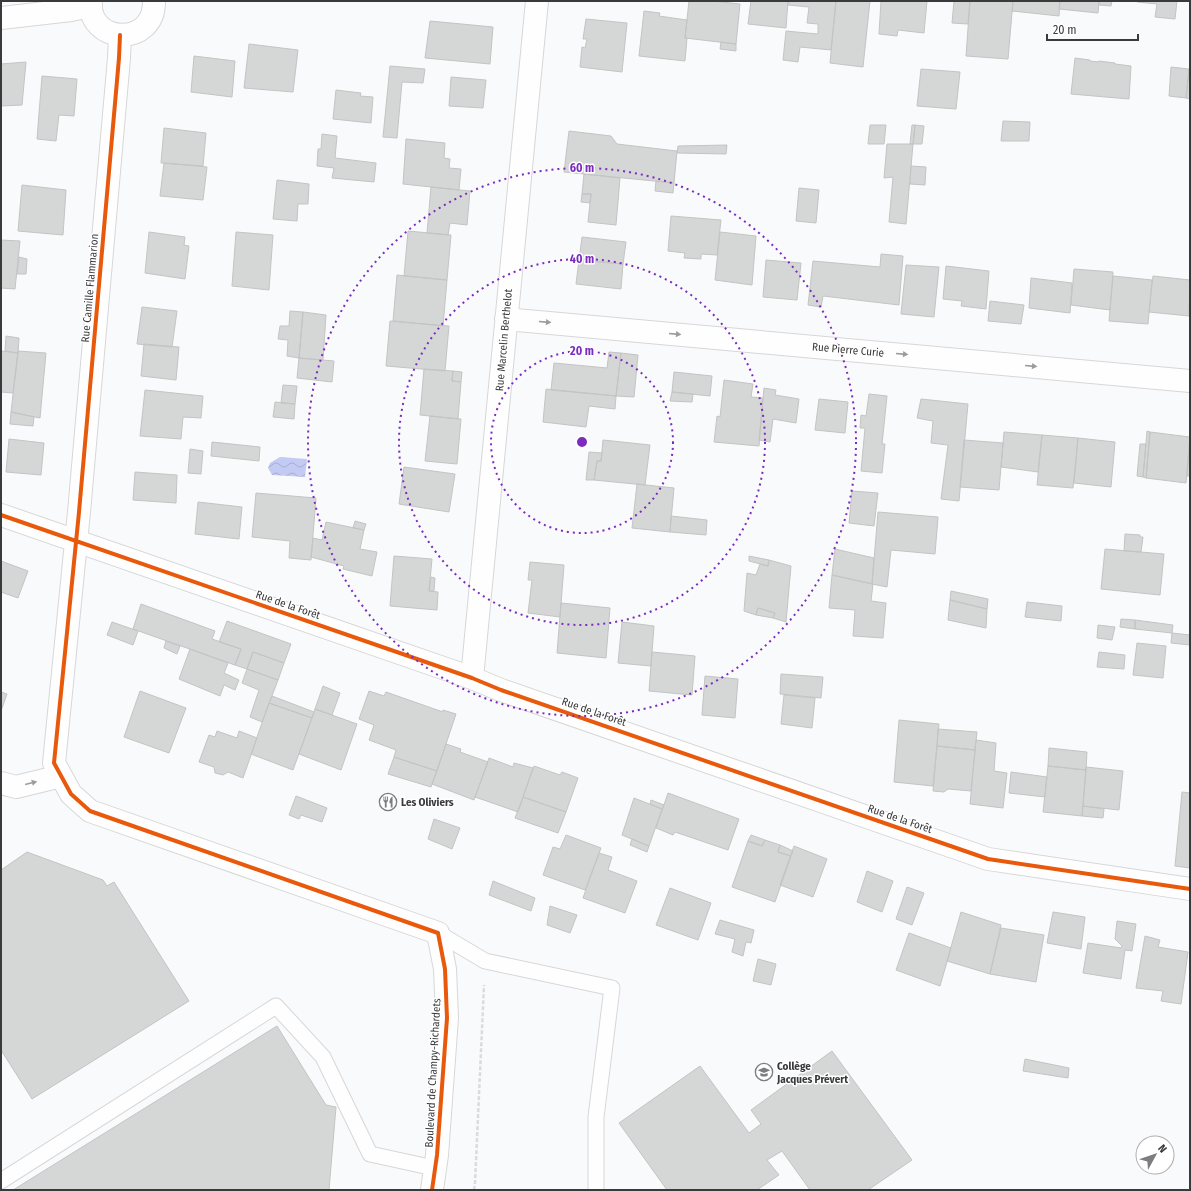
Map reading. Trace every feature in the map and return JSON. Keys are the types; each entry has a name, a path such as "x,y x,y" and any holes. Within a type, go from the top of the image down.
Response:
{"street":[{"path":"1,18 71,10 91,4 94,17 100,26 109,32 120,35 131,34 140,30 148,22 158,1"},
{"name":"Rue Marcelin Berthelot","path":"472,678 537,1"},
{"name":"Rue Camille Flammarion","path":"120,35 76,541 54,763 71,794 90,811 438,933"},
{"name":"Rue Pierre Curie","path":"506,319 1190,380"},
{"name":"Rue de la Forêt","path":"1,515 988,859 1190,888"},
{"path":"1,784 16,787 61,776"},
{"name":"Boulevard de Champy-Richardets","path":"432,1190 437,1154 447,1018 445,969 438,933"}],"lane":[{"path":"438,933 485,961 612,988 596,1117 596,1190"},
{"path":"1,1181 276,1006 323,1057 370,1154 434,1168"}],"path":[{"path":"474,1190 485,961"}],"water":[{"path":"280,457 307,459 305,477 272,475 268,468 270,463"}],"building":[{"path":"689,1 712,1 740,4 736,44 685,38"},
{"path":"751,1 788,1 786,28 748,24"},
{"path":"788,1 836,1 831,50 800,47 798,62 783,60 786,31 818,34 818,24 807,23 809,7 788,5"},
{"path":"836,1 870,1 863,67 830,63"},
{"path":"881,1 927,1 924,33 898,30 897,36 879,34"},
{"path":"954,1 970,1 968,24 952,23"},
{"path":"970,1 1013,1 1008,59 966,56"},
{"path":"1013,1 1060,1 1059,16 1012,11"},
{"path":"1060,1 1099,1 1098,13 1059,9"},
{"path":"1099,1 1112,1 1111,6 1099,5"},
{"path":"1137,1 1177,1 1175,19 1155,17 1157,4"},
{"path":"644,11 660,13 659,16 687,20 685,61 639,56"},
{"path":"586,19 627,23 622,72 580,67 582,47 585,48 587,39 583,39"},
{"path":"430,21 493,27 490,64 425,58"},
{"path":"721,42 736,44 736,51 720,49"},
{"path":"249,44 298,50 293,92 244,88"},
{"path":"194,56 235,61 232,97 191,92"},
{"path":"1075,58 1131,66 1129,99 1071,94"},
{"path":"26,62 22,105 1,106 1,64"},
{"path":"390,66 425,69 423,83 402,82 397,138 383,137"},
{"path":"1171,67 1189,69 1186,98 1169,96"},
{"path":"921,69 960,72 956,109 917,106"},
{"path":"1190,69 1190,99 1186,98"},
{"path":"42,76 77,79 74,116 59,115 56,141 37,139"},
{"path":"451,77 486,80 483,108 449,106"},
{"path":"336,90 361,93 360,96 373,97 371,123 333,119"},
{"path":"1003,121 1030,122 1029,141 1001,141"},
{"path":"870,125 886,125 884,144 868,144"},
{"path":"912,125 915,125 913,144 910,144"},
{"path":"915,125 924,126 922,144 913,144"},
{"path":"164,128 206,133 203,166 161,163"},
{"path":"569,131 611,136 617,144 677,151 674,183 564,172"},
{"path":"322,134 337,136 335,158 376,163 374,182 332,178 334,168 317,166 318,149 321,149"},
{"path":"406,139 445,143 444,158 450,159 449,168 461,169 459,190 403,184"},
{"path":"887,144 913,144 906,224 889,222 893,177 884,178"},
{"path":"727,145 726,154 677,153 678,146"},
{"path":"164,163 207,167 203,200 160,196"},
{"path":"911,166 926,167 925,185 910,184"},
{"path":"584,174 620,178 616,225 588,222 591,194 582,194"},
{"path":"277,180 309,184 308,204 298,204 297,221 273,219"},
{"path":"656,181 674,183 673,193 655,191"},
{"path":"22,185 66,190 63,235 18,231"},
{"path":"431,187 470,191 467,225 450,223 448,235 427,233"},
{"path":"799,188 819,190 816,223 796,221"},
{"path":"582,194 591,194 590,203 581,202"},
{"path":"671,216 721,220 717,255 701,254 701,259 684,258 685,253 668,251"},
{"path":"408,231 451,235 447,280 404,276"},
{"path":"149,232 185,237 184,245 189,246 185,279 145,273"},
{"path":"236,232 273,235 269,290 232,286"},
{"path":"720,232 756,236 752,285 715,280"},
{"path":"582,237 626,242 623,264 579,260"},
{"path":"1,240 20,241 15,289 1,288"},
{"path":"881,254 903,256 899,305 823,296 821,307 808,305 813,261 880,267"},
{"path":"19,257 27,259 26,274 17,274"},
{"path":"579,260 623,264 621,289 576,284"},
{"path":"766,260 801,263 797,300 763,297"},
{"path":"906,265 939,267 934,317 901,314"},
{"path":"946,266 989,271 986,309 961,306 962,301 943,299"},
{"path":"1074,269 1113,272 1110,310 1071,305"},
{"path":"397,275 447,280 443,326 393,321"},
{"path":"1113,276 1152,280 1148,324 1109,321"},
{"path":"1153,276 1190,280 1189,316 1149,312"},
{"path":"1031,278 1072,283 1070,313 1029,308"},
{"path":"990,301 1024,305 1021,324 988,321"},
{"path":"142,307 177,311 172,347 137,344"},
{"path":"290,311 303,312 299,358 287,356 288,340 278,339 280,326 289,326"},
{"path":"303,312 326,315 323,360 299,358"},
{"path":"390,321 449,326 445,371 386,366"},
{"path":"6,336 19,338 18,353 5,351"},
{"path":"144,344 179,347 176,380 141,376"},
{"path":"1,351 18,353 13,393 1,392"},
{"path":"18,351 46,353 40,418 11,412"},
{"path":"609,352 621,353 616,396 551,390 554,363 607,368"},
{"path":"621,353 638,355 634,397 616,396"},
{"path":"299,358 334,361 332,382 297,378"},
{"path":"424,369 453,371 452,381 461,382 458,419 420,415"},
{"path":"453,371 462,372 461,382 452,381"},
{"path":"674,372 712,376 710,396 672,392"},
{"path":"724,380 753,384 751,397 763,398 759,446 714,442 717,416 720,417"},
{"path":"283,385 297,386 295,404 281,403"},
{"path":"764,388 776,390 775,395 799,399 796,423 773,419 770,442 759,440"},
{"path":"546,389 616,396 615,409 589,406 586,427 543,422"},
{"path":"145,390 203,396 201,418 183,417 181,439 140,436"},
{"path":"672,392 693,394 692,402 670,401"},
{"path":"869,394 887,396 882,444 885,444 882,473 861,471 865,428 860,428 861,415 866,416"},
{"path":"819,399 848,402 845,433 815,430"},
{"path":"921,399 968,404 959,501 941,499 948,445 931,443 933,421 917,418"},
{"path":"275,402 295,404 294,419 273,417"},
{"path":"11,412 34,417 33,426 10,424"},
{"path":"430,416 461,419 457,464 425,461"},
{"path":"1147,431 1150,432 1146,478 1143,477"},
{"path":"1004,432 1042,435 1038,472 1001,467"},
{"path":"1150,432 1190,437 1186,483 1146,478"},
{"path":"1042,435 1078,438 1073,488 1037,485"},
{"path":"1078,438 1115,442 1111,487 1074,483"},
{"path":"1190,438 1190,476 1187,476"},
{"path":"9,439 44,443 41,475 6,472"},
{"path":"603,440 650,445 645,485 594,480 597,461 601,461"},
{"path":"964,440 1003,443 999,490 960,487"},
{"path":"212,442 260,447 259,461 211,456"},
{"path":"1140,444 1146,444 1143,477 1137,476"},
{"path":"190,449 203,451 201,474 188,473"},
{"path":"589,452 602,453 601,461 597,461 594,480 586,480"},
{"path":"404,467 455,474 449,512 399,504"},
{"path":"135,472 177,475 176,503 133,500"},
{"path":"637,484 674,488 670,532 632,528"},
{"path":"852,491 878,493 874,526 849,523"},
{"path":"256,493 316,498 311,560 289,558 290,541 252,537"},
{"path":"198,502 242,507 239,539 195,534"},
{"path":"878,512 938,517 935,554 891,550 887,587 872,584"},
{"path":"671,516 707,520 706,535 670,532"},
{"path":"355,521 366,524 364,530 353,528"},
{"path":"326,522 364,530 360,549 377,552 372,576 343,569 344,566 311,557 313,538 322,540"},
{"path":"1125,534 1140,535 1140,537 1143,537 1141,552 1124,551"},
{"path":"835,549 874,558 872,584 832,575"},
{"path":"1105,549 1164,554 1160,595 1101,589"},
{"path":"394,556 432,559 429,591 438,592 437,610 390,606"},
{"path":"749,556 769,560 768,566 749,561"},
{"path":"769,560 791,566 786,622 773,618 775,613 758,608 756,615 744,611 747,573 756,575 760,564 768,566"},
{"path":"1,561 28,571 18,598 1,592"},
{"path":"530,562 564,565 560,617 528,613 532,580 528,580"},
{"path":"832,575 873,584 871,601 886,603 883,638 853,636 855,610 829,608"},
{"path":"431,577 435,578 434,591 429,591"},
{"path":"951,591 988,599 987,609 950,600"},
{"path":"950,600 987,609 986,628 948,620"},
{"path":"1027,602 1062,606 1061,621 1025,617"},
{"path":"561,603 610,608 606,658 557,653"},
{"path":"141,604 215,631 212,639 241,649 235,665 133,629"},
{"path":"758,608 775,613 773,618 756,615"},
{"path":"1121,619 1135,620 1135,629 1120,627"},
{"path":"1135,620 1173,625 1172,633 1135,629"},
{"path":"227,621 291,644 284,663 253,652 247,669 235,665 241,649 219,642"},
{"path":"112,622 138,631 133,645 107,635"},
{"path":"622,622 654,626 651,666 618,663"},
{"path":"1098,625 1115,627 1112,640 1097,638"},
{"path":"1172,633 1190,635 1190,645 1171,643"},
{"path":"166,641 180,646 177,654 164,648"},
{"path":"1137,643 1166,646 1163,678 1133,675"},
{"path":"190,649 228,663 224,673 239,680 235,690 224,685 220,696 179,679"},
{"path":"253,652 284,663 278,680 247,669"},
{"path":"652,652 695,656 692,695 649,691"},
{"path":"1099,652 1125,655 1124,669 1097,667"},
{"path":"247,669 278,680 262,722 250,717 259,690 242,683"},
{"path":"781,674 823,677 821,698 780,694"},
{"path":"705,676 738,679 735,718 702,715"},
{"path":"323,686 340,693 332,715 315,709"},
{"path":"140,691 186,708 169,753 124,737"},
{"path":"369,691 384,696 386,692 443,712 443,710 456,714 437,771 394,757 396,750 369,740 374,725 359,719"},
{"path":"1,692 7,694 1,711"},
{"path":"784,695 815,698 812,728 781,724"},
{"path":"272,696 314,712 312,718 269,703"},
{"path":"269,703 312,718 293,770 251,754"},
{"path":"315,709 357,724 341,770 299,754"},
{"path":"899,720 939,724 933,786 894,782"},
{"path":"938,729 977,732 975,750 937,746"},
{"path":"217,731 237,738 239,731 257,738 243,778 228,772 223,775 215,773 214,767 199,762 209,735 215,737"},
{"path":"976,740 996,743 994,771 1007,773 1003,808 970,804"},
{"path":"446,744 461,749 460,752 488,762 474,800 432,784"},
{"path":"937,746 975,750 971,791 948,789 944,792 933,791"},
{"path":"1049,748 1087,752 1086,770 1048,766"},
{"path":"394,757 437,771 431,787 388,774"},
{"path":"489,758 513,767 514,763 533,768 518,812 475,797"},
{"path":"534,766 560,775 562,772 578,778 566,812 523,797"},
{"path":"1048,766 1086,770 1082,816 1043,812"},
{"path":"1086,767 1123,771 1119,810 1083,806"},
{"path":"1011,772 1047,777 1045,797 1009,793"},
{"path":"1182,792 1190,793 1190,868 1175,866"},
{"path":"668,793 739,819 728,850 675,832 673,835 656,828"},
{"path":"296,796 327,808 322,822 301,815 299,819 289,815"},
{"path":"523,797 566,812 558,833 515,818"},
{"path":"634,798 662,809 649,846 622,835"},
{"path":"651,800 664,805 662,809 650,804"},
{"path":"1083,806 1104,809 1103,818 1082,816"},
{"path":"434,819 460,828 452,849 428,839"},
{"path":"566,835 601,848 585,890 543,875 553,847 560,849"},
{"path":"751,835 765,840 762,846 748,841"},
{"path":"632,839 649,846 647,852 630,845"},
{"path":"765,840 780,845 778,852 791,856 775,902 732,887 748,841 762,846"},
{"path":"780,845 793,851 791,856 778,852"},
{"path":"794,846 827,859 813,897 780,885"},
{"path":"27,852 103,880 107,886 114,882 189,1001 32,1099 1,1050 1,870"},
{"path":"599,853 612,857 608,870 637,881 625,913 583,898"},
{"path":"867,871 893,881 882,912 857,902"},
{"path":"493,881 535,898 531,911 489,895"},
{"path":"907,887 924,893 912,925 896,919"},
{"path":"670,888 711,903 698,940 656,925"},
{"path":"550,906 577,915 570,933 547,925"},
{"path":"961,912 1001,925 990,974 947,961"},
{"path":"1053,912 1085,917 1081,949 1047,943"},
{"path":"720,920 754,930 751,943 746,942 743,956 732,952 735,939 715,934"},
{"path":"1117,921 1136,924 1132,951 1125,950 1121,979 1083,973 1088,943 1121,948 1122,946 1115,939"},
{"path":"1001,928 1044,935 1036,982 990,974"},
{"path":"909,933 951,948 940,986 896,970"},
{"path":"1145,936 1160,940 1158,947 1188,952 1181,1004 1161,1001 1163,991 1136,988"},
{"path":"758,959 776,964 771,985 753,981"},
{"path":"277,1026 326,1105 336,1107 329,1190 13,1190"},
{"path":"832,1051 912,1160 868,1190 810,1190 782,1151 767,1160 779,1175 757,1190 667,1190 619,1123 700,1066 749,1133 761,1124 751,1110"},
{"path":"1025,1059 1069,1068 1068,1078 1023,1071"}],"cycle path":[{"path":"120,35 79,512 54,763 71,794 90,811 438,933 445,969 447,1018 437,1155 432,1190"},
{"path":"1,515 988,859 1190,889"}],"place":[{"name":"Les Oliviers","path":"388,802"},
{"name":"Collège Jacques Prévert","path":"764,1072"}]}
